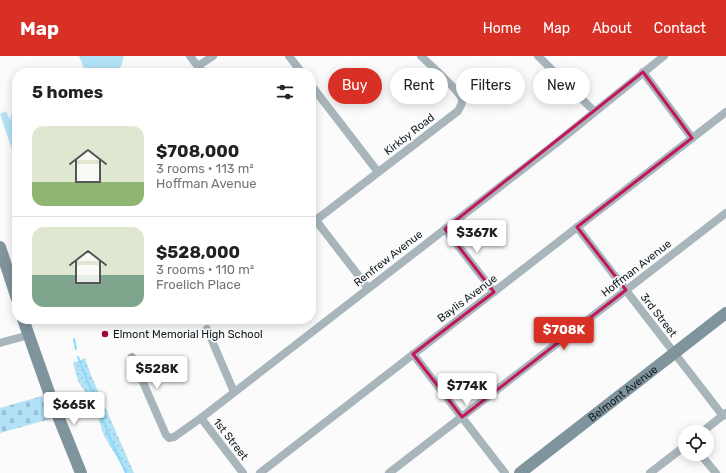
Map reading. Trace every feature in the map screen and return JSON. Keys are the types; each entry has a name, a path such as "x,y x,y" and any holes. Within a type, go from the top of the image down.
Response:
{"street":[{"path":"190,56 198,66 213,56"},
{"path":"289,56 298,68"},
{"name":"Kirkby Road","path":"316,215 378,172 458,111 462,100 457,90 421,56"},
{"path":"538,56 594,111"},
{"name":"Renfrew Avenue","path":"132,357 167,437 174,437 201,418 559,141 594,111 664,56"},
{"path":"643,72 692,138"},
{"path":"316,91 378,172"},
{"name":"Baylis Avenue","path":"260,473 726,112"},
{"name":"Hoffman Avenue","path":"389,473 726,213"},
{"path":"316,221 368,288"},
{"name":"3rd Street","path":"577,228 724,415"},
{"path":"445,229 494,292"},
{"path":"0,247 12,284"},
{"name":"Belmont Avenue","path":"520,473 726,313"},
{"path":"25,324 52,401 81,473"},
{"path":"207,329 234,392"},
{"path":"0,343 29,335"},
{"path":"413,354 505,473"},
{"path":"711,425 724,415"},
{"name":"1st Street","path":"201,418 243,473"},
{"path":"650,473 678,451"},
{"path":"706,461 716,473"}],"highlighted area":[{"path":"643,72 692,138 577,227 626,290 462,417 413,354 494,292 445,229"}],"green space":[{"path":"79,56 124,56 120,68 84,68"},
{"path":"6,111 10,120 12,113 12,149 0,114"},
{"path":"85,358 134,473 125,473 104,436 95,407 78,381 73,363"},
{"path":"42,396 50,419 0,433 0,408"}],"waterway":[{"path":"74,339 76,349"},
{"path":"78,357 111,440 126,473"}],"place":[{"name":"Elmont Memorial High School","path":"105,334"}]}
